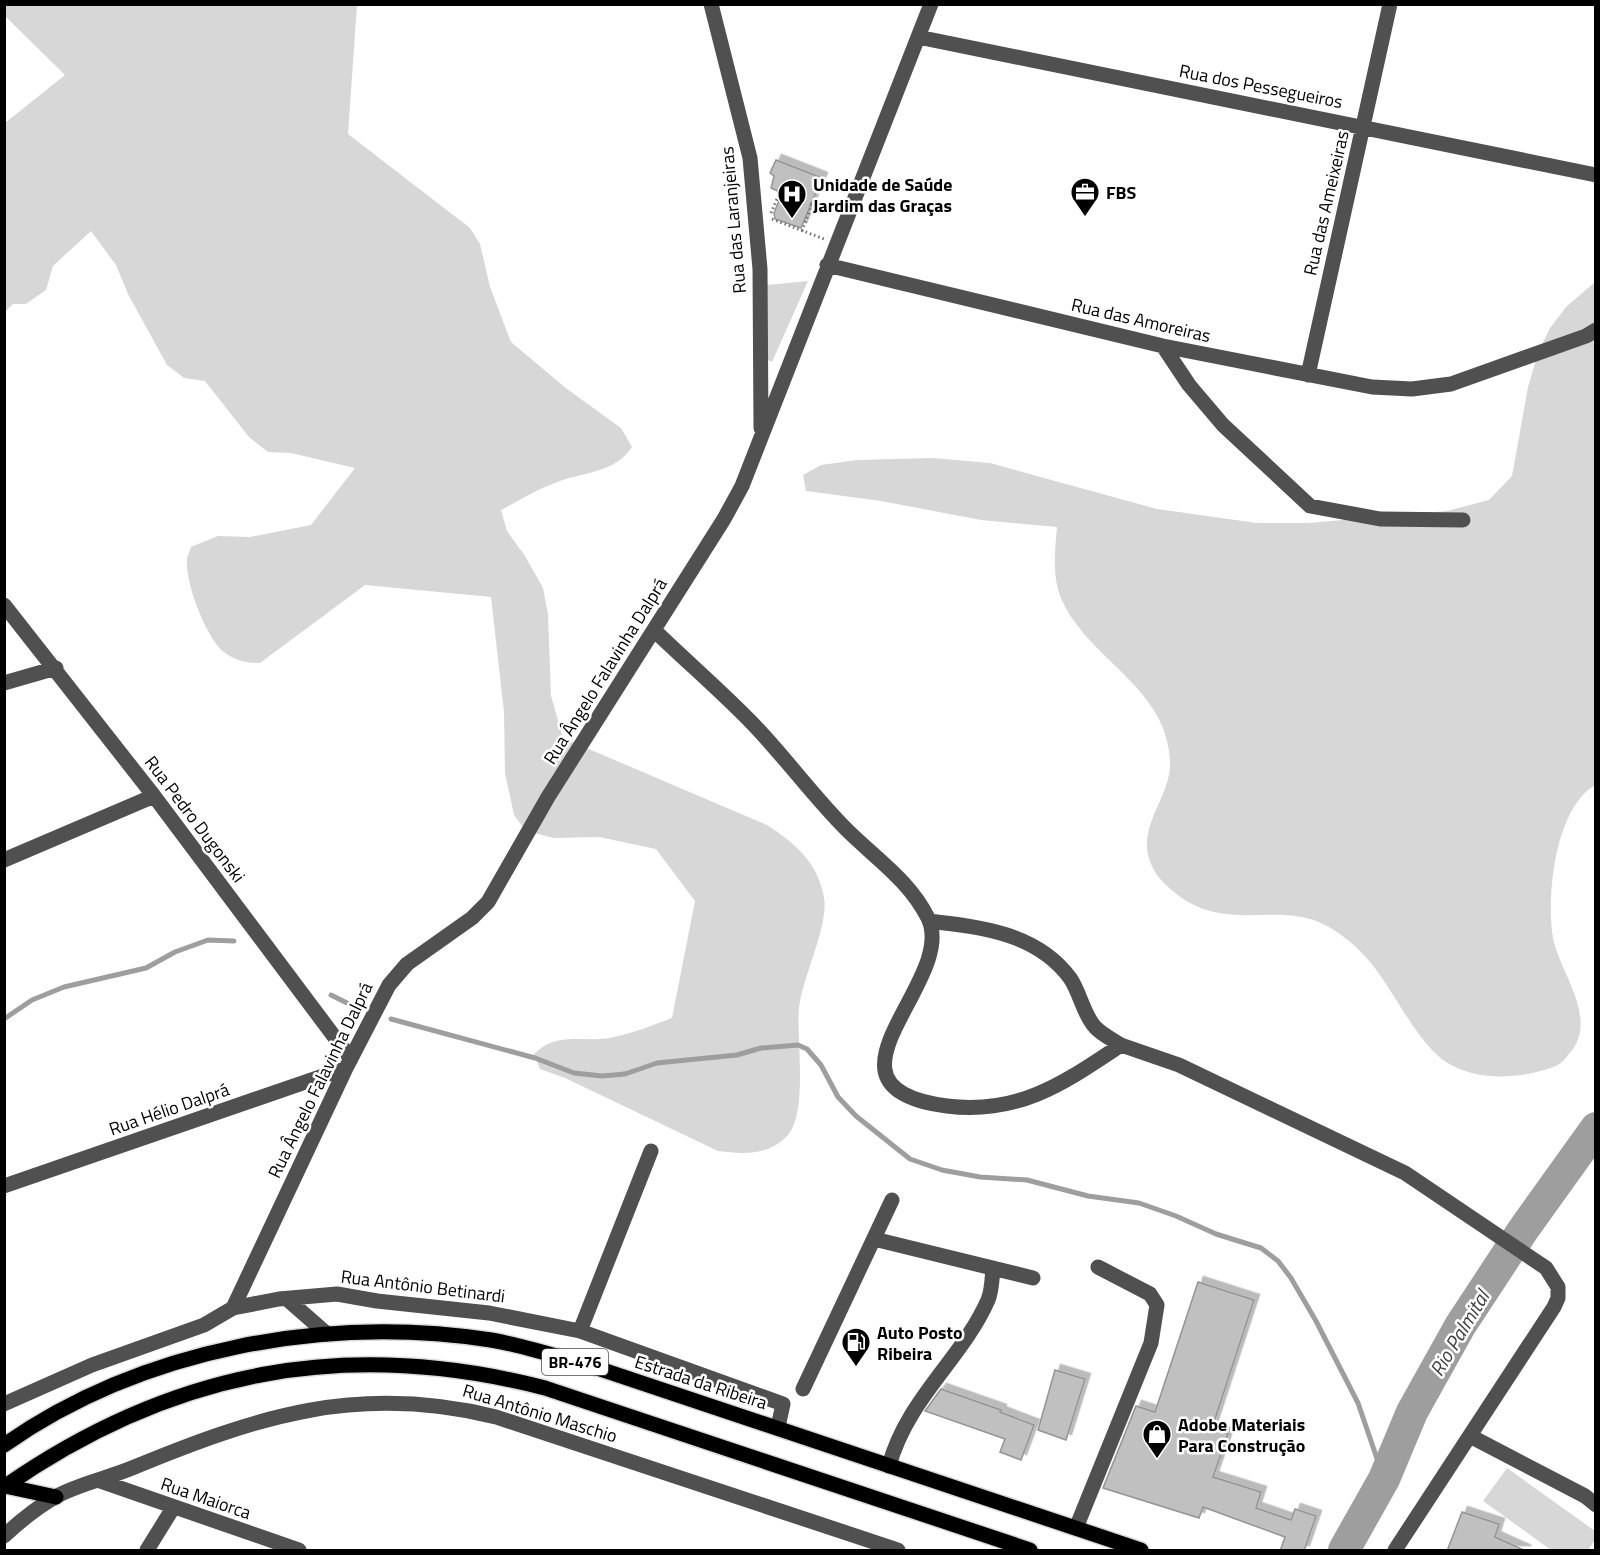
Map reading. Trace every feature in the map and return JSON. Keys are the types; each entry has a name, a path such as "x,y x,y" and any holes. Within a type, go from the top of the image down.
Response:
{"main road":[{"name":"Estrada da Ribeira","path":"4,1445 66,1409 116,1386 166,1367 270,1341 327,1334 402,1332 492,1341 597,1368 1141,1551"},
{"name":"BR-476","path":"5,1487 78,1439 110,1423 175,1397 238,1379 302,1369 405,1364 484,1374 545,1388 1030,1551"},
{"path":"5,1487 56,1497"}],"street":[{"name":"Rua das Laranjeiras","path":"711,4 750,158 760,269 760,437"},
{"name":"Rua Ângelo Falavinha Dalprá","path":"233,1308 349,1063 389,985 407,964 472,918 488,902 548,797 724,519 742,486 931,4"},
{"name":"Rua das Ameixeiras","path":"1308,375 1390,4"},
{"name":"Rua dos Pessegueiros","path":"918,37 1596,175"},
{"name":"Rua das Amoreiras","path":"827,265 1163,346 1372,387 1412,389 1451,384 1586,336 1596,330"},
{"path":"1163,346 1189,385 1223,425 1310,507 1380,519 1463,520"},
{"name":"Rua Pedro Dugonski","path":"4,605 56,668 154,796 349,1063"},
{"path":"654,630 753,724 845,829 910,888 930,921 932,952 887,1045 883,1066 893,1088 925,1103 959,1108 1018,1102 1059,1086 1121,1045"},
{"path":"4,683 56,668"},
{"path":"4,860 154,796"},
{"path":"930,921 976,927 1024,940 1046,953 1070,978 1094,1027 1121,1045 1179,1065 1405,1173 1498,1234 1553,1276 1558,1287 1558,1298 1395,1551"},
{"name":"Rua Hélio Dalprá","path":"4,1186 349,1063"},
{"path":"580,1330 651,1151"},
{"path":"803,1389 892,1200"},
{"path":"874,1239 1033,1278"},
{"path":"1076,1528 1151,1343 1157,1305 1150,1294 1098,1267"},
{"path":"889,1466 895,1445 913,1411 989,1299 993,1268"},
{"name":"Rua Antônio Betinardi","path":"4,1404 92,1365 204,1325 233,1308 337,1294 377,1301 489,1313 580,1330 783,1404 778,1428"},
{"path":"287,1299 327,1334"},
{"name":"Rua Antônio Maschio","path":"4,1536 56,1497 223,1432 282,1414 335,1407 417,1402 457,1407 496,1417 898,1551"},
{"path":"1470,1436 1585,1496 1596,1505"},
{"name":"Rua Maiorca","path":"100,1481 299,1551"},
{"path":"147,1551 173,1508"}],"path":[{"path":"780,192 771,218 836,243"},
{"path":"802,231 811,204 847,218"}],"shaded area":[{"path":"5,5 357,5 348,134 470,228 480,244 490,287 511,342 567,389 621,428 632,447 625,456 607,467 565,479 501,510 507,531 525,556 543,588 548,614 551,696 563,738 767,825 804,855 821,885 825,909 823,922 799,1008 800,1076 797,1112 793,1126 779,1143 763,1151 736,1153 718,1151 565,1078 540,1069 534,1054 553,1042 614,1037 672,1018 695,901 656,849 599,837 554,838 526,831 514,815 505,773 504,712 491,597 365,585 260,663 250,663 229,656 211,636 198,610 187,570 187,557 191,547 218,536 250,537 311,525 355,468 291,453 268,452 249,437 205,381 184,378 167,365 128,294 116,265 91,231 53,266 46,290 26,304 13,304 5,312 5,123 65,75 5,16"},
{"path":"808,281 772,362 766,359 767,285"},
{"path":"1595,282 1595,785 1581,796 1562,833 1556,855 1551,900 1553,938 1575,996 1581,1026 1578,1040 1569,1054 1558,1065 1541,1071 1492,1076 1460,1069 1433,1051 1419,1035 1375,968 1346,939 1327,926 1309,919 1291,916 1217,913 1198,907 1179,896 1162,881 1154,870 1147,845 1151,822 1166,787 1170,769 1165,733 1141,693 1083,633 1061,598 1055,572 1057,527 981,520 881,501 806,491 803,475 821,465 857,460 933,458 990,463 1157,509 1257,523 1308,523 1447,511 1489,500 1512,476 1528,387 1538,353 1550,328 1566,307"},
{"path":"1507,1468 1595,1531 1595,1540 1588,1550 1551,1550 1483,1501"}],"building":[{"path":"776,160 822,178 801,228 775,219 774,213 782,193 771,188 774,176 770,173"},
{"path":"1198,1282 1254,1300 1212,1428 1228,1434 1213,1477 1261,1492 1256,1508 1291,1520 1295,1509 1316,1516 1304,1551 1280,1551 1285,1537 1203,1507 1199,1518 1103,1488 1136,1406 1155,1412"},
{"path":"1055,1370 1085,1379 1066,1440 1038,1430"},
{"path":"941,1389 1001,1410 1000,1412 1034,1425 1021,1460 1000,1452 1005,1439 925,1411"},
{"path":"1462,1512 1499,1524 1495,1537 1526,1551 1447,1551"}],"waterway":[{"path":"4,1019 32,1000 64,987 146,968 175,952 208,940 234,941"},
{"path":"331,995 357,1008"},
{"path":"391,1019 535,1058 574,1073 602,1076 625,1074 657,1063 737,1055 761,1048 798,1045 807,1049 821,1065 838,1097 856,1116 910,1159 942,1170 980,1177 1027,1180 1088,1196 1139,1203 1216,1234 1261,1248 1278,1261 1291,1278 1316,1321 1358,1403 1384,1479"},
{"name":"Rio Palmital","path":"1344,1550 1384,1479 1412,1412 1460,1326 1523,1230 1596,1128"}],"place":[{"name":"FBS","path":"1085,218"},
{"name":"Unidade de Saúde Jardim das Graças","path":"792,220"},
{"name":"Auto Posto Ribeira","path":"856,1368"},
{"name":"Adobe Materiais Para Construção","path":"1157,1460"}]}
